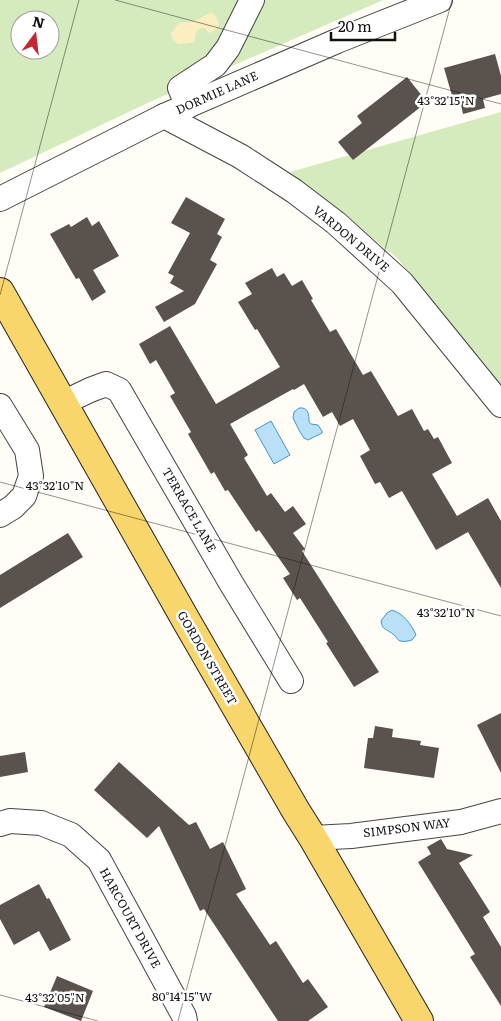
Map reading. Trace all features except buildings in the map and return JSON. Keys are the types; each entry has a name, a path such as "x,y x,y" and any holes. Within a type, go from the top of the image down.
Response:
{"main road":[{"name":"GORDON STREET","path":"0,292 291,803 419,1021"}],"street":[{"path":"188,106 180,88 215,65 228,48 252,0"},
{"name":"DORMIE LANE","path":"0,199 164,116 336,41 440,0"},
{"name":"VARDON DRIVE","path":"164,116 240,156 294,191 336,223 402,283 501,405"},
{"name":"TERRACE LANE","path":"64,403 106,384 119,390 231,583 292,681"},
{"path":"0,406 26,450 31,476 24,496 13,507 0,515"},
{"name":"SIMPSON WAY","path":"313,838 351,836 461,822 501,811"},
{"name":"HARCOURT DRIVE","path":"0,824 10,821 41,824 71,835 99,860 181,1019"}],"green space":[{"path":"0,0 383,0 152,101 0,173"},
{"path":"501,112 501,387 487,367 397,258 290,172"}],"sand":[{"path":"212,12 217,18 219,26 211,33 204,28 200,28 196,32 194,42 179,44 174,41 171,33 179,23 192,22"}],"water":[{"path":"299,408 307,410 309,422 318,425 322,433 308,440 304,438 293,418 294,412"},
{"path":"271,421 290,455 274,464 255,430"},
{"path":"392,610 404,617 409,623 416,635 412,640 400,641 383,627 381,621"}]}
